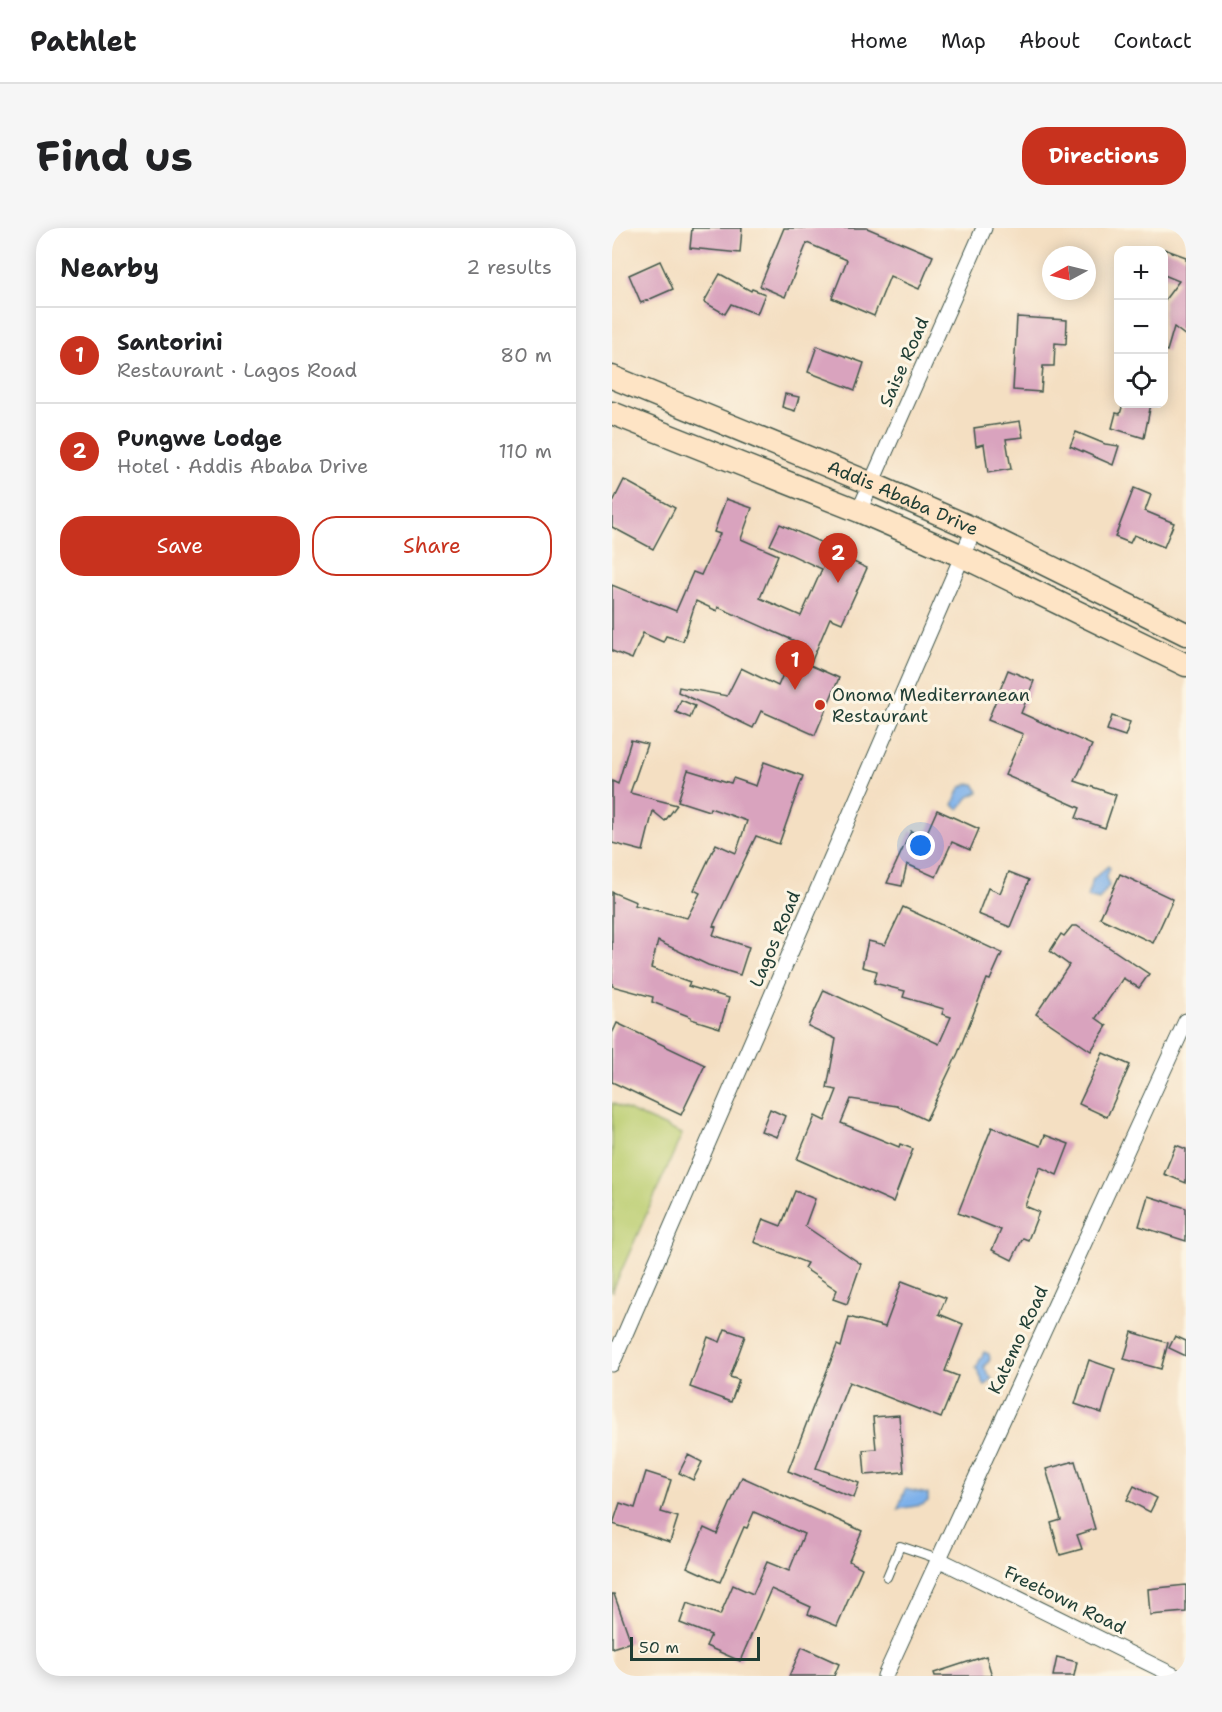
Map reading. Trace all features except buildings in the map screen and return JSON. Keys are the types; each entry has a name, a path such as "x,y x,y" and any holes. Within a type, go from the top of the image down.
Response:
{"main road":[{"name":"Addis Ababa Drive","path":"612,378 872,484 974,529 1186,633"},
{"name":"Addis Ababa Drive","path":"612,413 860,511 962,556 1186,665"}],"street":[{"name":"Saise Road","path":"860,511 984,228"},
{"name":"Lagos Road","path":"612,1364 974,529"},
{"name":"Katemo Road","path":"885,1676 1186,1021"},
{"name":"Freetown Road","path":"938,1559 1175,1676"}],"lane":[{"path":"887,1577 900,1546 938,1559"}],"green space":[{"path":"612,1103 682,1134 612,1292"}],"water":[{"path":"967,784 974,784 979,792 969,797 959,809 953,805 960,788"},
{"path":"1108,866 1110,868 1106,878 1109,886 1099,900 1087,897 1093,879"},
{"path":"984,1352 989,1354 990,1359 984,1368 992,1379 985,1386 976,1368"},
{"path":"905,1489 928,1494 928,1501 922,1505 898,1509"}],"place":[{"name":"Pungwe Lodge","path":"838,583"},
{"name":"Santorini","path":"795,690"},
{"name":"Onoma Mediterranean Restaurant","path":"820,705"}]}
